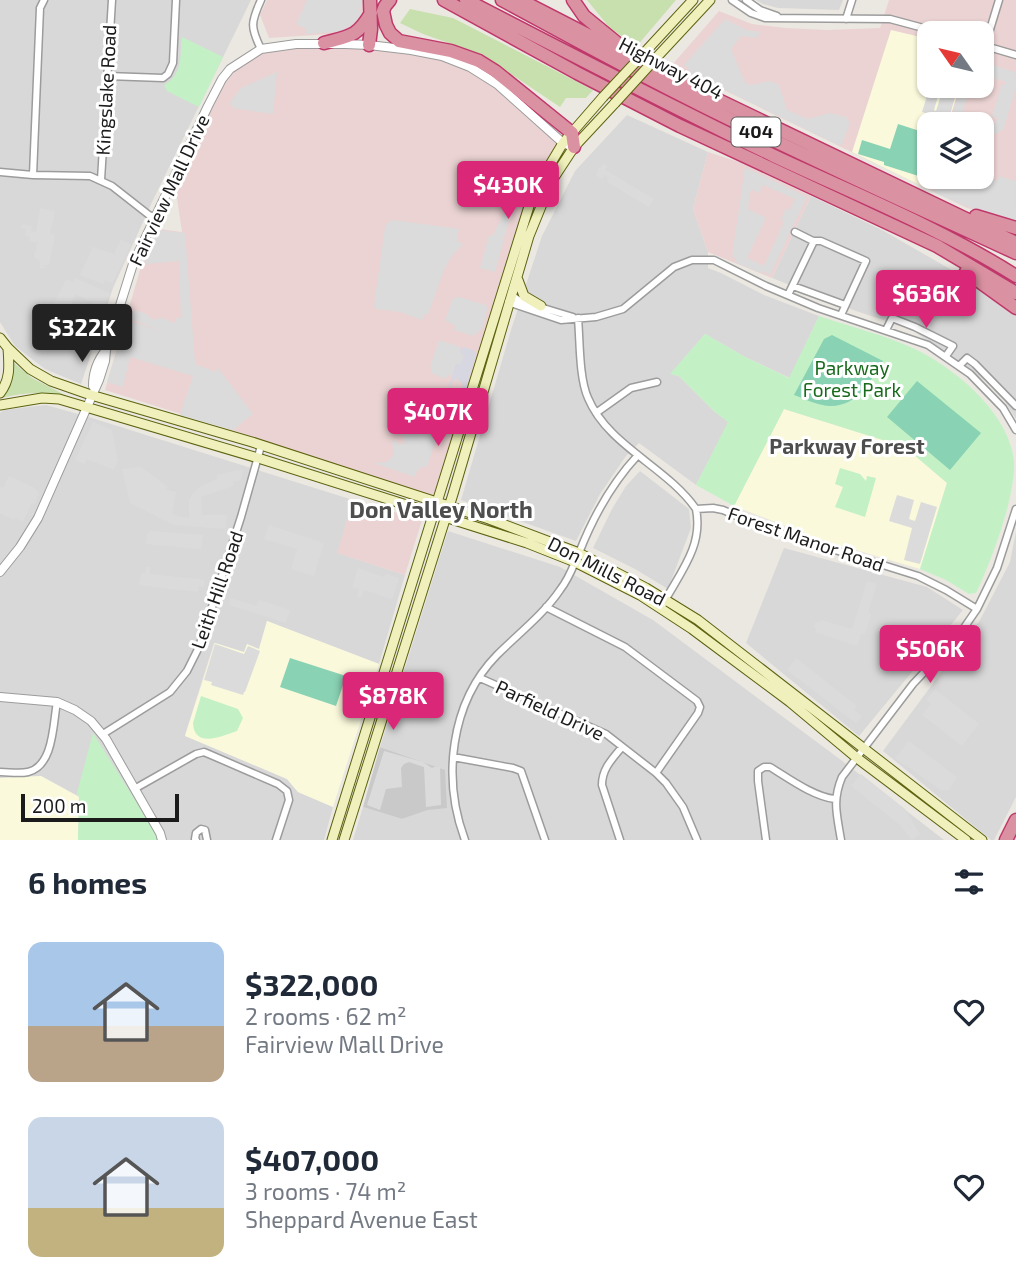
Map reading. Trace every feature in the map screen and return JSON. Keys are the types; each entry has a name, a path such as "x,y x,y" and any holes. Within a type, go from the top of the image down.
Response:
{"highway":[{"path":"433,0 622,101 680,126"},
{"path":"444,0 680,126 937,246 1016,295"},
{"name":"Highway 404","path":"466,0 599,69 959,243"},
{"name":"Highway 404","path":"502,0 701,105 1016,253"},
{"name":"Highway 404","path":"520,0 664,74 1016,243"},
{"path":"573,0 584,16 608,36 664,74"},
{"path":"324,43 354,35 362,29 378,6"},
{"path":"373,46 371,29 378,6"},
{"path":"378,6 390,33 399,41 451,51 479,61 503,77 570,141"},
{"path":"888,181 979,218 1016,228"},
{"path":"822,192 952,263 1016,308"},
{"path":"959,243 1016,266"},
{"path":"959,243 1016,276"},
{"path":"1006,840 1016,820"}],"main road":[{"path":"332,840 530,204 542,178 603,97 693,0"},
{"path":"344,840 449,506 529,236 551,182 570,141 615,103 710,0"},
{"path":"517,278 524,296 541,306"},
{"name":"Don Mills Road","path":"0,338 30,369 51,381 489,519 577,557 698,620 982,840"},
{"path":"0,393 8,380 8,348"},
{"name":"Don Mills Road","path":"0,405 59,398 577,557"},
{"name":"Don Mills Road","path":"663,603 857,758 966,840"}],"street":[{"path":"33,175 40,8 44,0"},
{"name":"Kingslake Road","path":"101,180 111,0"},
{"path":"107,76 163,78 168,74 173,63 176,0"},
{"path":"261,0 253,18 261,49"},
{"path":"732,0 751,13 765,18 890,19 917,26"},
{"path":"746,0 760,10 782,18"},
{"path":"846,19 852,0"},
{"path":"992,21 999,0"},
{"name":"Fairview Mall Drive","path":"0,572 38,518 99,380 133,264 222,79 237,64 261,49 324,43 373,46 442,57 470,66 570,141"},
{"path":"994,48 1016,55"},
{"path":"0,172 90,176 112,186 155,217"},
{"path":"795,232 866,261 841,314"},
{"path":"789,295 814,241"},
{"path":"501,295 561,320 596,317 624,309 674,267 699,259 718,261 766,286 818,308 928,345 970,374 1003,408 1016,430"},
{"path":"793,286 845,305"},
{"path":"511,299 578,318"},
{"path":"578,318 584,386 596,413 611,431 660,471 696,509 695,545 687,565 663,603"},
{"path":"886,330 892,318 915,327 953,346 946,356"},
{"path":"959,366 967,358 975,363 1016,407 1008,415"},
{"path":"596,413 631,388 657,382"},
{"name":"Leith Hill Road","path":"103,734 170,692 187,671 199,647 261,446"},
{"path":"465,840 453,800 453,757 463,710 495,657 546,607 566,581 598,509 638,455"},
{"name":"Forest Manor Road","path":"696,509 723,510 768,530 918,576 977,609"},
{"path":"841,840 835,799 842,777 913,684 959,635 977,609 997,568 1016,509"},
{"path":"546,607 625,647 697,701 700,707 698,713 656,773"},
{"name":"Parfield Drive","path":"480,678 599,730 622,747 656,773 675,794 697,840"},
{"path":"0,697 57,702 84,716 103,734 161,836 168,840"},
{"path":"0,772 30,771 39,767 49,749 57,702"},
{"path":"620,840 602,777 622,747"},
{"path":"136,788 204,752 278,784 287,791 289,800 276,840"},
{"path":"453,757 521,771 545,840"},
{"path":"766,840 758,781 758,771 764,767 770,767 816,793 835,799"},
{"path":"196,840 196,833 201,829 205,830 207,840"}],"shaded area":[{"path":"0,0 251,0 113,288 81,384 45,369 15,346 0,322"},
{"path":"267,0 362,0 365,12 354,30 269,38 260,15"},
{"path":"307,0 363,0 359,10 363,13 356,25 353,23 350,28 345,26 345,31 306,34 306,29 296,24"},
{"path":"756,0 843,0 839,10 778,8"},
{"path":"889,0 1016,0 1016,221 967,208 928,189 994,189 994,112 917,112 917,184 672,65 719,11 752,24 827,30 880,28"},
{"path":"725,19 746,30 760,32 757,38 741,36 731,49 745,83 751,85 770,81 779,85 787,110 808,119 830,113 846,117 850,123 842,144 838,145 688,72 689,69 684,65"},
{"path":"891,30 917,36 917,98 956,98 952,112 917,112 917,184 852,152"},
{"path":"296,44 411,50 470,67 563,143 542,178 436,502 259,444 254,437 105,390 140,270 160,229 182,232 174,178 222,79 254,53"},
{"path":"994,66 1015,72 1016,78 1016,87 1003,131 999,130 998,134 994,133 997,118 993,112 1002,84 1005,85 1006,82 994,78"},
{"path":"277,72 273,114 232,108 229,104 241,88"},
{"path":"926,98 938,98 934,110 936,111 940,98 955,98 951,112 922,112"},
{"path":"957,98 967,98 963,112 953,112"},
{"path":"627,115 708,152 693,209 708,252 708,268 764,295 819,316 790,378 705,334 671,374 679,376 715,412 729,422 696,485 639,443 626,456 600,494 576,541 461,500 542,236 575,171"},
{"path":"708,152 742,163 811,196 772,278 708,252 693,209"},
{"path":"603,164 607,166 605,170 654,199 649,207 607,182 609,178 604,175 602,179 596,175"},
{"path":"745,167 807,197 770,275 735,262 736,258 732,257","holes":["763,185 795,199 790,210 786,208 781,220 784,222 764,266 747,258 766,218 748,209 750,192 753,190 759,193"]},
{"path":"999,176 1015,181 1016,222 989,215 934,192 935,189 994,189 994,180 997,181"},
{"path":"811,196 882,230 950,269 1016,315 1016,419 997,389 911,329 772,278"},
{"path":"40,208 55,211 50,233 55,235 49,265 40,269 40,261 34,254 38,239 37,242 29,241 30,237 25,236 26,229 21,228 22,224 32,226 31,231 36,232"},
{"path":"505,210 511,213 495,272 480,268 489,235 493,236"},
{"path":"394,220 459,229 457,241 463,244 451,257 428,315 424,314 422,320 400,312 376,309 374,306 385,228 387,223"},
{"path":"158,230 185,233 195,362 216,372 218,368 253,414 233,430 180,415 193,376 130,357 123,387 107,382 126,320 162,331 127,318 128,314 131,315 135,310 157,320 159,317 175,323 177,317 181,318 179,261 144,264"},
{"path":"121,239 131,245 112,283 105,280 103,284 80,275 93,247 114,254"},
{"path":"75,278 110,293 104,309 76,294 46,353 33,347 66,279 73,282"},
{"path":"460,297 488,306 482,329 473,336 454,330 455,325 445,321 453,298"},
{"path":"439,340 460,347 460,352 464,355 461,364 456,364 452,376 448,375 445,379 431,373 430,367"},
{"path":"463,347 473,350 476,355 463,399 457,405 463,384 456,378 451,384 450,403 444,403 456,364 461,364 464,355 460,352"},
{"path":"442,403 450,404 442,419 427,467 423,466 417,471 415,477 374,463 387,462 394,452 392,442 395,440 398,444 403,444 405,440 402,434 430,412 433,415 435,408"},
{"path":"46,405 353,500 338,553 405,575 379,664 267,621 259,649 244,653 214,643 185,735 287,779 298,792 333,807 324,840 160,840 41,776 0,778 0,413 4,410"},
{"path":"784,409 905,447 947,483 920,569 819,539 734,506"},
{"path":"93,422 112,430 118,460 114,470 87,459 84,464 75,460"},
{"path":"141,467 167,486 167,490 176,492 172,513 189,518 189,500 194,492 217,479 217,475 243,470 241,480 234,481 233,486 201,497 202,515 227,515 226,529 173,525 130,503 122,469"},
{"path":"640,471 689,509 691,528 668,589 593,548 626,486"},
{"path":"9,476 33,487 39,493 23,522 0,513 0,487 3,488"},
{"path":"897,495 914,500 909,519 915,521 921,502 937,507 920,564 904,560 912,528 889,521"},
{"path":"353,500 422,520 405,575 337,553"},
{"path":"269,525 324,543 314,576 291,569 297,549 264,539"},
{"path":"151,531 203,535 201,549 146,544 147,535"},
{"path":"448,531 560,567 653,620 944,840 353,840 363,807 402,819 428,810 444,770 380,747"},
{"path":"1016,531 1016,797 994,840 991,840 883,751 980,620 1010,562"},
{"path":"784,548 927,587 963,610 859,736 746,643"},
{"path":"146,567 150,567 150,574 204,580 204,587 199,587 198,592 139,585 141,573 145,573"},
{"path":"358,568 384,577 386,574 399,578 392,599 364,590 361,598 357,596 359,589 352,587"},
{"path":"867,581 877,584 868,612 871,615 865,634 861,634 857,646 815,632 815,622 819,623 821,620 852,629"},
{"path":"231,598 256,606 259,600 290,610 286,623 229,605"},
{"path":"267,621 379,664 333,807 298,792 287,779 185,736 215,643 244,652 247,644 259,649"},
{"path":"215,644 244,654 248,646 260,651 243,695 211,685 212,682 204,680"},
{"path":"796,658 857,706 854,710 862,716 856,723 787,670"},
{"path":"935,689 979,724 962,746 922,715 931,704 926,700"},
{"path":"909,741 957,777 949,790 941,790 895,758"},
{"path":"380,747 445,770 447,808 428,810 402,819 363,807"},
{"path":"384,751 423,762 432,768 440,767 441,805 426,807 424,767 409,762 401,768 402,787 386,789 380,810 367,805"},
{"path":"861,774 905,809 920,834 912,840 900,825 851,786"},
{"path":"41,776 79,797 78,840 0,840 0,778"}],"green space":[{"path":"587,0 676,0 636,47 609,27"},
{"path":"410,9 453,18 593,90 586,98 566,98 560,107 483,55 400,23"},
{"path":"182,37 223,57 199,107 167,91 164,85 178,70"},
{"path":"898,124 917,130 917,176 858,154 862,140 890,149"},
{"name":"Parkway Forest Park","path":"819,316 892,339 931,358 978,394 1002,426 1010,443 1014,475 1007,510 976,593 969,594 920,569 947,483 905,447 784,409 734,506 696,485 728,422 679,376 670,374 705,334 789,378"},
{"path":"832,335 883,361 874,376 856,397 840,405 821,405 794,395 824,339"},
{"path":"14,363 32,378 71,398 27,393 0,398 12,382"},
{"path":"917,381 981,433 950,470 887,417"},
{"path":"840,468 860,474 866,481 867,476 876,478 865,517 835,507 843,487 835,484"},
{"path":"290,658 346,676 336,706 280,687"},
{"path":"201,696 238,709 243,718 237,731 210,739 198,736 193,723"},
{"path":"93,733 160,840 78,840 77,793"}],"district":[{"name":"Parkway Forest","path":"847,447"},
{"name":"Don Valley North","path":"441,510"}]}
